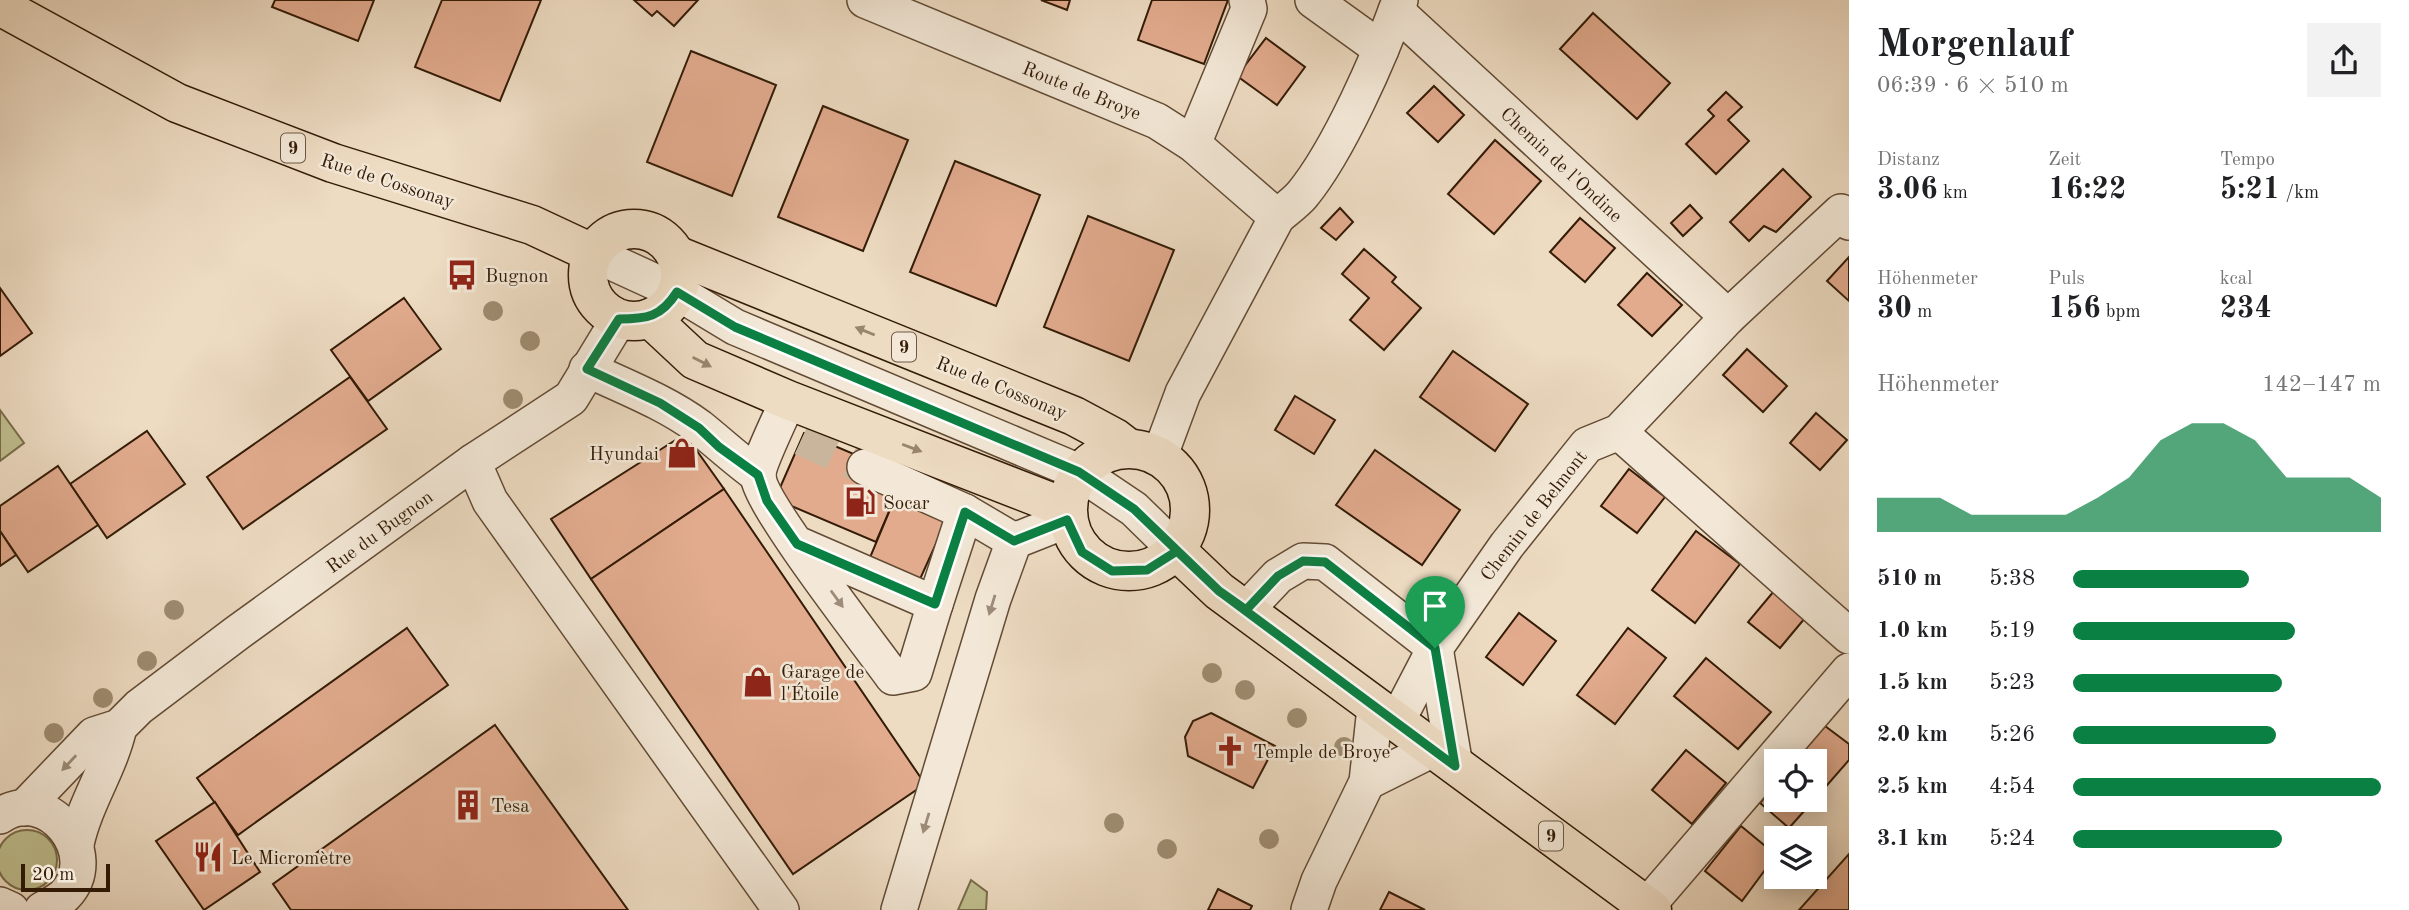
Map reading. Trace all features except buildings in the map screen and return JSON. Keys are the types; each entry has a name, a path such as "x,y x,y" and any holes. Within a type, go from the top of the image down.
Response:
{"main road":[{"name":"Rue de Cossonay","path":"0,6 177,103 333,163 532,225 592,253 610,234 634,228 659,235 676,255 1074,416 1144,452"},
{"path":"592,253 587,279 597,304 635,319 789,422 1067,514"},
{"path":"635,319 667,308 677,292 681,274 676,255"},
{"path":"1144,452 1101,454 1079,472 1067,514 1082,552 1112,571 1147,570 1177,551"},
{"name":"9","path":"1144,452 1186,484 1192,519 1177,551 1219,591 1649,908"}],"street":[{"name":"Route de Broye","path":"865,0 1157,121 1194,144 1277,217"},
{"path":"1194,144 1249,9 1247,0"},
{"path":"1313,0 1381,49"},
{"path":"1144,452 1183,393 1277,217 1301,195 1328,155 1381,49 1398,6"},
{"name":"Chemin de l'Ondine","path":"1398,6 1728,317"},
{"name":"Chemin de Belmont","path":"1386,715 1507,545 1587,445 1619,432 1728,317 1841,212 1849,222"},
{"path":"592,253 677,292 735,327 1079,472 1134,509 1177,551"},
{"name":"Rue du Bugnon","path":"12,812 93,735 119,727 139,707 473,462 571,398 587,369 635,319"},
{"path":"587,369 660,403 699,428 719,447 758,475 767,501 893,677 914,673 965,512"},
{"path":"758,475 789,422"},
{"path":"1619,432 1849,636"},
{"path":"473,462 490,501 781,910"},
{"path":"865,467 965,512 1014,541"},
{"path":"900,910 993,599 1014,541 1067,514"},
{"path":"797,544 935,604"},
{"path":"1246,610 1278,576 1303,561 1325,562 1435,648 1444,757 1367,782"},
{"path":"1649,908 1849,671"},
{"path":"1309,910 1319,881 1367,782 1386,715"},
{"path":"59,905 78,871 76,844 82,817 113,754 119,727"},
{"name":"Rue du Bugnon","path":"12,812 46,812 65,825 76,844"},
{"path":"0,905 11,910"}],"shaded area":[{"path":"0,410 24,443 0,461"},
{"path":"21,831 44,835 52,843 56,854 52,877 44,885 33,889 10,885 2,877 -1,868 2,843 10,835"},
{"path":"971,880 987,892 986,910 958,910"}],"tunnel":[{"path":"802,438 865,467"}],"place":[{"name":"Bugnon","path":"462,275"},
{"name":"Hyundai","path":"682,453"},
{"name":"Socar","path":"860,502"},
{"name":"Garage de l'Étoile","path":"758,682"},
{"name":"Temple de Broye","path":"1230,751"},
{"name":"Tesa","path":"468,805"},
{"name":"Le Micromètre","path":"208,857"}],"route":[{"path":"1435,648 1325,562 1303,561 1278,576 1246,610 1219,591 1134,509 1079,472 735,327 677,292 667,308 650,318 619,319 587,369 660,403 699,428 719,447 758,475 767,501 797,544 935,604 965,512 1014,541 1067,520 1082,552 1112,571 1147,570 1177,551 1219,591 1455,766 1435,648"}]}
